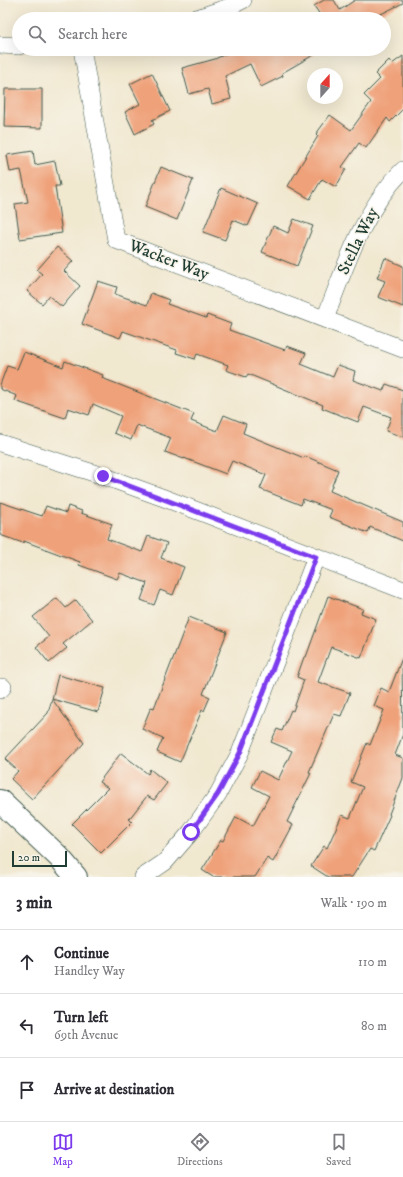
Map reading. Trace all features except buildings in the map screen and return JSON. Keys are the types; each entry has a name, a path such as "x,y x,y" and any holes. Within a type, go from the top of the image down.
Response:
{"street":[{"path":"214,12 243,0"},
{"path":"0,45 12,46"},
{"name":"Wacker Way","path":"83,56 116,240 403,349"},
{"name":"Stella Way","path":"325,319 358,234 379,200 403,170"},
{"path":"0,444 116,481 403,590"},
{"path":"143,877 165,862 191,832 218,794 240,753 316,557"},
{"path":"0,801 59,857 76,877"}],"route":[{"path":"103,476 316,557 240,753 218,794 191,832"}]}
